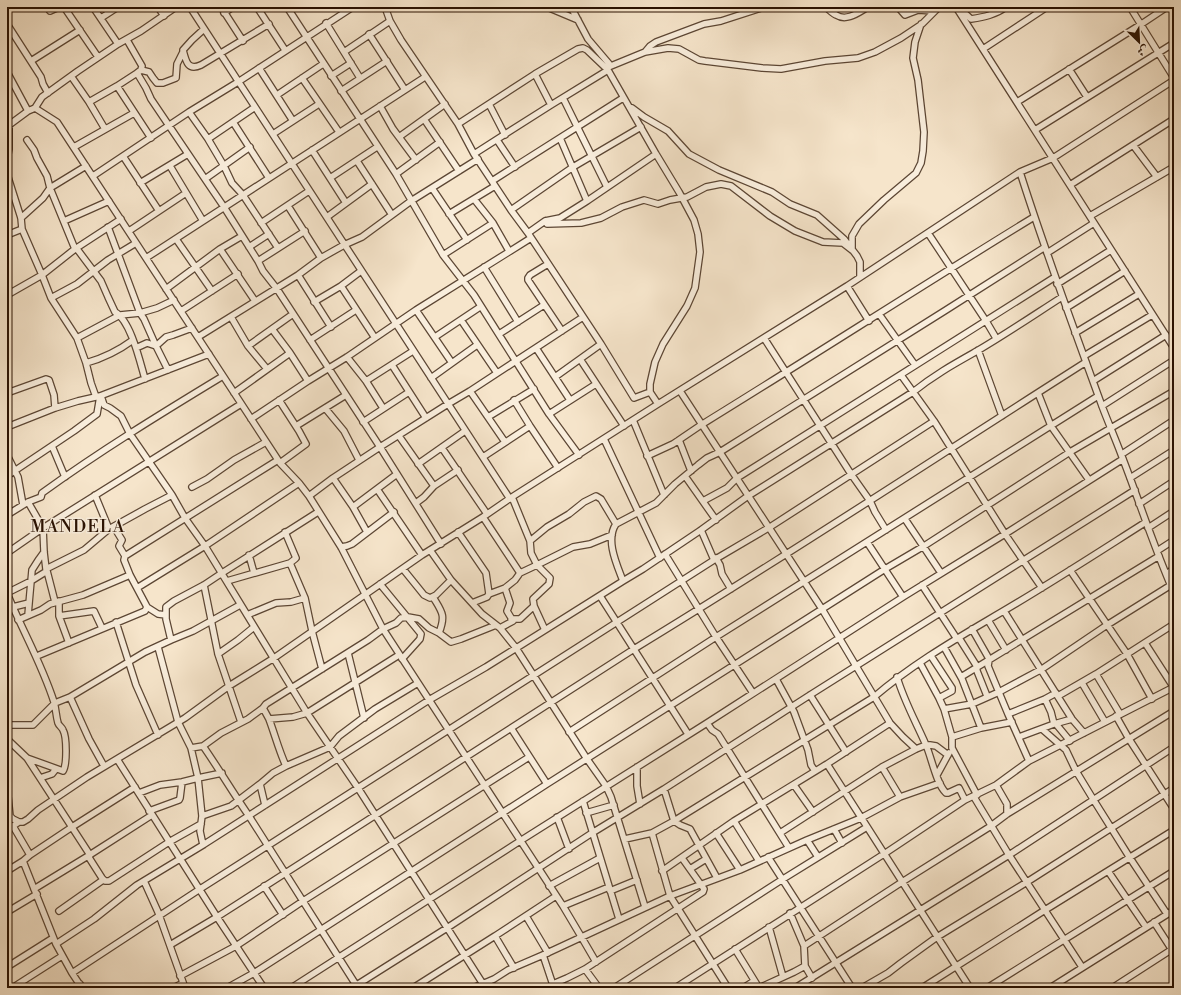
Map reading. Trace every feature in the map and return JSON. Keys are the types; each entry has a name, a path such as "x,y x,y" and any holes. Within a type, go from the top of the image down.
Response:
{"street":[{"path":"47,7 50,11 59,7"},
{"path":"64,7 98,57"},
{"path":"93,7 118,44"},
{"path":"101,18 118,7"},
{"path":"158,7 164,16"},
{"path":"7,159 9,149 8,125 35,108 42,97 98,57 127,40 176,7"},
{"path":"190,7 465,431 511,498 530,541 531,553 537,565 550,578 550,583 533,598 534,606 545,630"},
{"path":"221,7 242,41"},
{"path":"224,13 234,7"},
{"path":"257,7 286,50"},
{"path":"93,176 352,7"},
{"path":"385,7 390,21 425,77 458,124 476,157 511,210 602,344 634,398 650,392"},
{"path":"546,7 578,20"},
{"path":"570,7 588,39 608,68 623,98 682,198 694,220 698,234 700,252 695,288 687,306 662,344 655,362 650,384 650,392 658,404"},
{"path":"645,52 650,46 664,39 704,24 721,21 764,7"},
{"path":"826,7 836,16 847,18 868,7"},
{"path":"898,7 905,15 918,10 937,9"},
{"path":"956,7 971,19 994,14 1006,7"},
{"path":"956,7 1174,348"},
{"path":"982,49 1047,7"},
{"path":"7,830 19,822 23,822 28,819 38,810 104,766 178,722 229,686 274,658 422,555 658,404 847,286 1020,172 1053,158 1174,79 1130,7"},
{"path":"1017,102 1167,7"},
{"path":"290,8 323,64 396,174 442,255 463,281 550,414 579,455"},
{"path":"198,337 298,275 344,244 362,237 411,201 459,171 497,140 608,68 645,52 668,48 679,48 705,62 781,69 825,61 858,58 875,52 901,38 922,24 937,9"},
{"path":"344,52 390,21"},
{"path":"326,23 360,78"},
{"path":"7,24 41,77 48,93"},
{"path":"183,52 188,65 191,67 196,67 221,54 269,24"},
{"path":"852,250 852,236 859,224 878,205 916,173 921,163 924,132 918,80 912,58 915,42 922,24"},
{"path":"89,102 139,72 149,72 157,83 163,83 176,78 176,64 183,50 204,29"},
{"path":"31,61 80,30"},
{"path":"369,34 405,90"},
{"path":"127,40 142,66 139,72"},
{"path":"1035,130 1174,42"},
{"path":"458,124 576,49 581,48 587,50 608,68"},
{"path":"341,90 387,61"},
{"path":"331,76 351,63"},
{"path":"277,95 323,64"},
{"path":"259,68 293,121"},
{"path":"1069,69 1087,97"},
{"path":"7,72 9,79 28,111"},
{"path":"139,72 151,99 224,207 263,271 329,368 441,544"},
{"path":"535,74 551,105"},
{"path":"71,76 105,129"},
{"path":"146,258 425,77"},
{"path":"302,78 340,132"},
{"path":"116,86 151,138"},
{"path":"563,98 607,187"},
{"path":"450,214 494,184 514,167 623,98"},
{"path":"273,134 319,104"},
{"path":"399,136 445,104"},
{"path":"489,104 506,135"},
{"path":"380,106 393,129 416,160"},
{"path":"629,106 668,131 689,154 720,170 772,192 790,204 817,215 844,239 857,256 860,262 860,277"},
{"path":"208,139 255,107"},
{"path":"35,108 57,122 266,442 279,461 309,496 341,547 383,629 563,906 596,962"},
{"path":"74,147 134,112"},
{"path":"189,112 208,139 232,183 243,195 278,248"},
{"path":"424,119 459,171"},
{"path":"1070,186 1174,119"},
{"path":"233,122 269,178"},
{"path":"511,210 572,167 641,127"},
{"path":"560,138 587,201"},
{"path":"27,140 34,150 47,176 50,188 75,249 77,249 101,280 116,312 120,315 128,327 145,379"},
{"path":"497,140 514,167"},
{"path":"396,174 440,142"},
{"path":"1133,145 1157,177"},
{"path":"330,178 377,147"},
{"path":"205,179 250,148"},
{"path":"312,150 346,202"},
{"path":"140,183 188,154"},
{"path":"251,419 416,310 484,268 529,236 546,221 560,218 656,154"},
{"path":"123,156 159,211"},
{"path":"357,161 392,215"},
{"path":"21,218 43,198 50,188 86,166"},
{"path":"170,166 203,221"},
{"path":"1090,216 1174,166"},
{"path":"1020,172 1057,284 1098,396 1174,593"},
{"path":"7,174 21,218 22,229 51,298 77,338 91,382 104,405 121,416 130,434 148,462 172,495 185,518 222,572 240,605 307,713 358,788 464,955 478,987 505,972 582,938 645,907 740,870 861,818 900,797 940,783"},
{"path":"327,217 372,184"},
{"path":"546,221 547,224 581,223 602,218 622,207 644,200 658,204 693,195 712,186 721,184 732,186 770,216 795,232 823,242 843,244 852,250"},
{"path":"432,188 467,240"},
{"path":"262,223 309,191"},
{"path":"129,231 186,193"},
{"path":"474,198 493,223 509,251"},
{"path":"64,221 109,201"},
{"path":"288,206 322,258"},
{"path":"647,456 679,440 1034,217"},
{"path":"7,295 42,274 75,249 121,219"},
{"path":"442,255 493,223"},
{"path":"623,581 612,544 612,535 616,524 656,503 674,484 707,458 720,452 804,400 896,340 969,295 1094,223"},
{"path":"108,227 140,313 168,370"},
{"path":"7,235 22,229"},
{"path":"258,261 305,231"},
{"path":"928,233 996,338"},
{"path":"249,248 269,234"},
{"path":"166,289 220,249 242,236"},
{"path":"176,239 212,291"},
{"path":"51,298 77,284 108,260 136,243"},
{"path":"220,249 238,274 255,302"},
{"path":"1057,284 1111,250"},
{"path":"548,264 530,275 528,278 562,331"},
{"path":"484,268 518,322"},
{"path":"314,302 341,286 361,271"},
{"path":"1066,308 1125,271"},
{"path":"181,311 238,274"},
{"path":"298,275 331,327"},
{"path":"703,501 728,488 737,478 1055,277"},
{"path":"341,286 375,338"},
{"path":"847,286 868,321"},
{"path":"1075,333 1139,294"},
{"path":"56,944 94,918 144,880 249,816 429,700 486,667 643,570 748,496 914,392 933,377 1062,297"},
{"path":"77,338 120,315 140,313 157,308 174,300"},
{"path":"499,334 544,305"},
{"path":"435,337 480,307"},
{"path":"310,340 356,310"},
{"path":"416,310 452,363"},
{"path":"248,346 293,314"},
{"path":"879,314 915,365"},
{"path":"1084,356 1152,315"},
{"path":"231,317 248,346 267,370"},
{"path":"309,496 360,460 470,391 583,317"},
{"path":"461,320 497,373"},
{"path":"156,346 166,337 192,328"},
{"path":"272,329 308,381"},
{"path":"1093,381 1166,335"},
{"path":"764,338 785,373 870,501 874,512 886,530"},
{"path":"86,363 107,356 133,340"},
{"path":"136,348 147,343 156,346"},
{"path":"554,377 602,344"},
{"path":"431,378 477,345"},
{"path":"536,348 570,400"},
{"path":"978,350 1002,416"},
{"path":"366,381 413,351"},
{"path":"234,393 290,353"},
{"path":"7,427 55,408 99,396 209,354"},
{"path":"347,357 366,381 383,408"},
{"path":"580,359 624,426"},
{"path":"1102,406 1174,360"},
{"path":"170,945 217,917 376,816 634,649 699,610 1086,362"},
{"path":"392,365 426,418"},
{"path":"901,375 934,421 1005,534 1042,588"},
{"path":"7,515 41,497 42,493 65,477 130,434 223,376"},
{"path":"7,393 46,379 49,380 53,390 55,408"},
{"path":"550,414 596,384"},
{"path":"488,417 534,389"},
{"path":"470,391 505,442"},
{"path":"680,391 805,581 890,723 916,749"},
{"path":"227,988 254,973 547,784 1070,452 1174,391"},
{"path":"363,422 409,392"},
{"path":"1038,393 1051,426 1089,480"},
{"path":"296,426 346,395"},
{"path":"7,476 96,414 99,396"},
{"path":"569,732 716,637 1098,396"},
{"path":"125,556 306,444 279,400"},
{"path":"514,400 558,468"},
{"path":"7,553 43,528 241,404"},
{"path":"325,408 344,431 360,460"},
{"path":"633,420 664,495"},
{"path":"291,988 557,817 1089,480 1174,420"},
{"path":"72,973 158,916 715,559 770,527 934,421"},
{"path":"483,457 530,426"},
{"path":"418,464 465,431"},
{"path":"399,436 434,486"},
{"path":"604,439 638,513 662,556 681,581 753,693"},
{"path":"679,440 691,470"},
{"path":"192,487 207,480 234,460 266,442"},
{"path":"52,446 65,477"},
{"path":"442,448 458,470 520,572"},
{"path":"1130,478 1172,452 1174,458"},
{"path":"7,455 15,471 26,504 43,528 46,570 57,602 59,616 69,643"},
{"path":"416,503 434,486 458,470"},
{"path":"353,507 397,474"},
{"path":"685,476 716,520"},
{"path":"333,478 353,507 367,532"},
{"path":"1139,504 1174,481"},
{"path":"137,588 205,546 299,483"},
{"path":"377,489 422,555"},
{"path":"203,746 222,773 356,987 617,817 664,789 1135,490"},
{"path":"26,758 63,771 66,766 64,731 62,727 58,725 55,703 37,656 18,620 7,593 31,581 46,570 84,550 112,528 172,495"},
{"path":"94,496 112,528 122,540 120,546 125,556 124,560 130,575 147,607 158,614 166,615"},
{"path":"530,541 547,527 569,514 584,502 596,496 599,496 616,524"},
{"path":"1148,528 1174,511"},
{"path":"172,640 166,619 166,608 174,601 204,585 222,572 318,512"},
{"path":"341,547 352,544 394,512"},
{"path":"905,519 941,573"},
{"path":"624,839 652,834 674,821 828,724 874,697 897,677 972,629 1042,588 1146,522"},
{"path":"701,530 715,559 720,565 722,574 731,589"},
{"path":"227,582 290,563 295,559 296,558 285,532"},
{"path":"458,532 486,573 490,594"},
{"path":"472,603 505,588 515,580 520,572 573,547 590,544 612,535"},
{"path":"961,677 1089,599 1158,554 1174,540"},
{"path":"867,542 903,597"},
{"path":"430,550 451,580 482,614 498,626 516,648 587,760 606,786 614,805 645,907"},
{"path":"28,615 32,570 44,552"},
{"path":"249,555 254,573"},
{"path":"290,563 305,598 322,669"},
{"path":"403,569 424,595 430,598 451,580"},
{"path":"1166,574 1174,569"},
{"path":"1070,570 1127,654 1152,699"},
{"path":"18,620 57,602 83,595 130,575"},
{"path":"269,719 307,713 356,682 401,657 422,636 380,584"},
{"path":"204,585 218,654 241,722"},
{"path":"922,585 940,614 977,667 977,671 987,696"},
{"path":"944,709 972,704 1042,670 1107,625 1171,585"},
{"path":"191,748 203,746 221,733 248,719 266,704 348,653 383,629 396,623 401,618 408,617 419,619 428,628 439,633 452,642 512,622 513,621 507,611 510,603 505,588"},
{"path":"600,596 688,734"},
{"path":"433,597 443,615 439,633"},
{"path":"247,615 276,603 291,602 305,598"},
{"path":"13,607 29,603"},
{"path":"7,725 33,725 55,703 70,697 145,652 193,631 240,605"},
{"path":"511,619 520,619 534,606"},
{"path":"37,656 145,610 147,607"},
{"path":"59,616 94,611 102,628"},
{"path":"1004,611 1072,719 1084,733"},
{"path":"988,620 1006,650"},
{"path":"116,622 136,685 158,735"},
{"path":"1008,714 1057,695 1082,683 1174,624"},
{"path":"218,654 254,627"},
{"path":"972,629 989,660 988,666 1029,761"},
{"path":"675,988 884,854 965,800 996,785 1029,761 1174,688 1144,643"},
{"path":"158,647 178,722 191,748 198,778 202,816 200,831 203,845"},
{"path":"944,648 961,677 981,728"},
{"path":"348,653 364,718"},
{"path":"931,656 952,688 952,691 939,698"},
{"path":"920,663 944,709 952,737 952,748 975,796 1009,855 1082,967"},
{"path":"1096,674 1129,739 1174,809"},
{"path":"897,677 910,713 926,745 940,783 948,794 959,788 965,800"},
{"path":"776,679 792,707 808,750 810,762 815,771"},
{"path":"202,816 231,806 273,773 330,747 339,736 387,702 418,683"},
{"path":"1082,683 1105,722"},
{"path":"810,695 846,752"},
{"path":"70,697 89,739 104,766"},
{"path":"1045,699 1055,724 1070,741"},
{"path":"263,708 269,719 280,753 286,766"},
{"path":"804,946 991,826 1007,814 1174,711"},
{"path":"1018,737 1072,719"},
{"path":"952,737 981,728 1012,722"},
{"path":"707,723 712,730 718,734 789,848"},
{"path":"662,871 734,821 794,785 890,723"},
{"path":"511,728 547,784"},
{"path":"1042,729 1066,750 1076,771 1093,799 1167,914"},
{"path":"7,738 26,758 40,778 72,827 103,880"},
{"path":"780,833 882,767 916,749 926,745 936,746 948,755"},
{"path":"795,988 1009,855 1174,747"},
{"path":"937,775 952,748"},
{"path":"180,976 236,946 484,784 529,757"},
{"path":"117,759 150,813 264,988"},
{"path":"827,764 970,988"},
{"path":"637,767 637,786 640,804"},
{"path":"882,767 900,797"},
{"path":"40,778 52,774 56,769"},
{"path":"139,793 160,785 182,782 222,773"},
{"path":"7,912 150,813 179,800 182,782"},
{"path":"260,784 265,805"},
{"path":"794,785 813,812"},
{"path":"996,785 1007,804 1007,814"},
{"path":"7,787 10,816 19,822"},
{"path":"7,871 72,827 135,788"},
{"path":"862,988 888,973 937,937 1027,882 1174,788"},
{"path":"664,789 674,821 690,829 717,878"},
{"path":"583,801 619,919"},
{"path":"586,813 614,805"},
{"path":"557,817 569,849"},
{"path":"734,821 759,861"},
{"path":"59,911 103,880 111,880 169,842 201,824"},
{"path":"13,826 30,855"},
{"path":"614,988 783,879 867,827"},
{"path":"834,829 842,843"},
{"path":"922,988 1174,830"},
{"path":"716,833 740,870"},
{"path":"652,834 670,896 728,988"},
{"path":"807,840 818,857"},
{"path":"768,857 852,988"},
{"path":"549,886 600,858"},
{"path":"526,916 545,954 554,986 585,969 703,892 704,889 701,884 682,858"},
{"path":"690,869 706,859"},
{"path":"23,861 36,891 53,938 62,956 81,986 74,988"},
{"path":"1108,871 1146,927"},
{"path":"987,988 1174,871"},
{"path":"144,880 170,945 184,986 173,988"},
{"path":"563,906 637,880"},
{"path":"264,886 283,915"},
{"path":"413,988 556,896"},
{"path":"1050,988 1174,910"},
{"path":"790,913 804,946 805,966 812,978"},
{"path":"1112,988 1173,951 1154,922"},
{"path":"769,927 783,977"},
{"path":"496,936 514,968"},
{"path":"7,967 53,938"},
{"path":"735,949 759,988 805,966"},
{"path":"12,988 62,956"},
{"path":"585,969 598,988"},
{"path":"743,988 754,981"}],"district":[{"name":"MANDELA","path":"78,527"}]}
